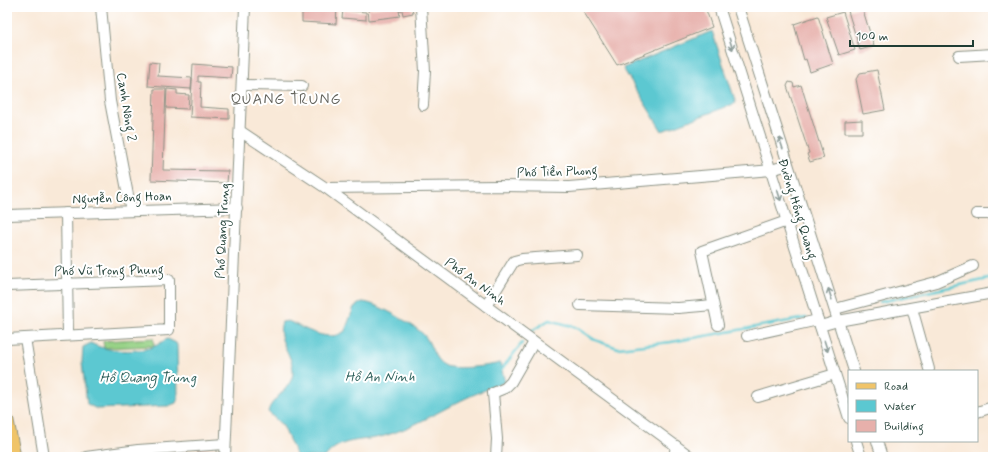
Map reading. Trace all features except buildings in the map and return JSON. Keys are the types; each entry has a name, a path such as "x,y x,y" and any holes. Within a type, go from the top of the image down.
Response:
{"main road":[{"path":"7,421 14,457"}],"street":[{"name":"Canh Nông 2","path":"102,7 110,101 131,211"},
{"name":"Phố Quang Trung","path":"225,457 245,7"},
{"path":"420,7 425,71 423,105"},
{"name":"Đường Hồng Quang","path":"719,7 848,415"},
{"name":"Đường Hồng Quang","path":"738,7 854,370"},
{"path":"960,56 993,54"},
{"path":"738,65 755,60"},
{"path":"242,85 302,86"},
{"name":"Phố An Ninh","path":"240,131 326,188 691,457"},
{"name":"Phố Tiền Phong","path":"326,188 498,186 569,187 771,170 788,165"},
{"name":"Nguyễn Công Hoan","path":"7,215 237,208"},
{"path":"66,213 68,335"},
{"path":"976,214 993,214"},
{"path":"718,326 702,251 787,221"},
{"path":"486,306 514,261 522,259 577,255"},
{"path":"834,309 936,282 973,266"},
{"name":"Phố Vũ Trọng Phụng","path":"7,286 169,280 170,330 7,339"},
{"path":"748,336 993,293"},
{"path":"580,305 678,308 713,305"},
{"path":"912,308 929,369"},
{"path":"25,338 44,457"},
{"path":"496,457 497,439 493,393 505,388 511,382 534,342"},
{"path":"758,397 835,374"},
{"path":"978,412 993,408"},
{"path":"856,442 861,457"},
{"path":"879,442 882,457"},
{"path":"86,457 138,450 225,444"},
{"path":"674,457 676,446"}],"green space":[{"path":"153,338 154,346 104,348 103,341"}],"water":[{"path":"712,31 736,103 662,131 623,68"},
{"name":"Hồ An Ninh","path":"362,302 384,309 403,319 418,330 429,342 438,360 446,366 464,368 500,363 505,382 467,397 414,425 394,433 376,438 345,443 338,446 325,457 297,457 283,426 268,412 273,403 289,384 293,373 293,366 281,335 282,322 288,321 316,334 332,336 339,335 345,331 354,307"},
{"name":"Hồ Quang Trung","path":"168,339 177,345 178,398 176,403 168,406 97,409 87,404 82,362 83,347 91,343 113,350 141,350 155,346"}],"waterway":[{"path":"880,302 993,278"},
{"path":"530,332 549,320 575,327 595,340 618,348 671,342 806,318"},
{"path":"501,370 522,343"}],"district":[{"name":"QUANG TRUNG","path":"286,100"}]}
